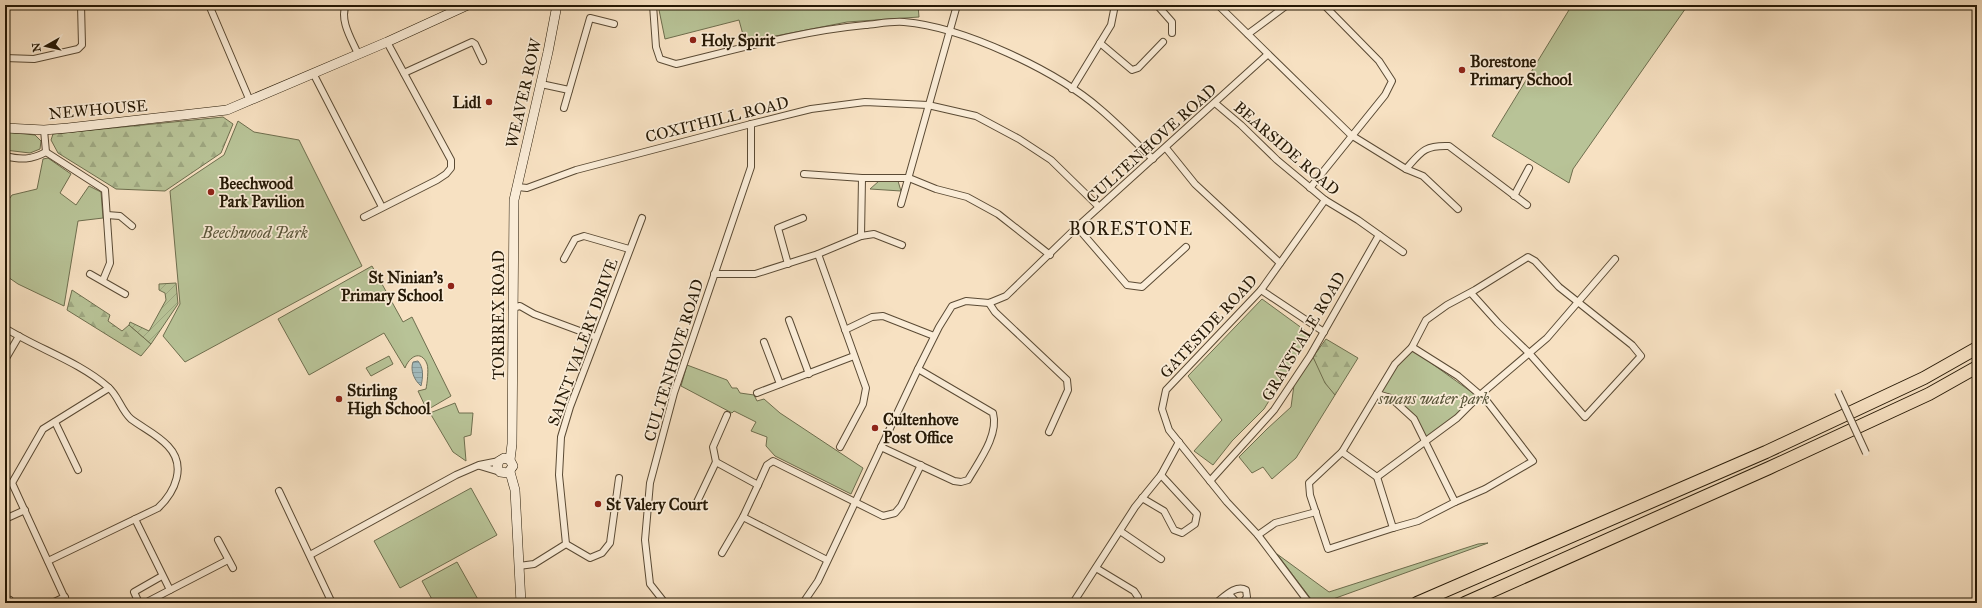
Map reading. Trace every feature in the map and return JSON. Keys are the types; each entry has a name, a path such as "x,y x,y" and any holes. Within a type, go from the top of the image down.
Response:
{"highway":[{"path":"1417,603 1766,452 1924,378 1977,348"},
{"path":"1465,603 1783,462 1929,394 1977,367"}],"street":[{"path":"5,58 34,59 78,49 82,45 81,5"},
{"path":"209,5 250,101"},
{"path":"346,5 344,10 347,28 358,54"},
{"name":"NEWHOUSE","path":"5,128 44,130 194,115 227,110 387,42 468,5"},
{"name":"WEAVER ROW","path":"518,187 557,5"},
{"path":"653,5 656,47 660,59 676,64 776,39 850,26 903,22 950,30 997,49 1050,75 1100,108 1153,159"},
{"path":"901,204 957,5"},
{"path":"1072,89 1111,25 1115,5"},
{"path":"1157,5 1172,22 1172,33"},
{"path":"1218,5 1267,55 1351,135 1406,169 1423,176 1458,209"},
{"path":"1248,34 1287,5"},
{"path":"1310,188 1351,135 1385,95 1392,81 1379,61 1324,5"},
{"path":"564,108 590,18 614,24"},
{"path":"364,217 437,180 452,168 451,160 387,42"},
{"path":"404,73 472,42 475,44 483,61"},
{"path":"1100,43 1132,70 1138,68 1163,42"},
{"name":"CULTENHOVE ROAD","path":"989,303 1006,296 1050,255 1076,227 1215,104 1267,55"},
{"path":"313,73 382,207"},
{"path":"541,84 569,90"},
{"name":"COXITHILL ROAD","path":"518,187 527,188 576,170 751,124 843,104 865,102 928,105 976,116 1020,139 1052,160 1099,207"},
{"name":"BEARSIDE ROAD","path":"1215,104 1242,125 1277,160 1325,200 1403,252"},
{"name":"CULTENHOVE ROAD","path":"665,603 650,584 645,540 650,483 674,394 751,167 751,124"},
{"path":"44,130 46,152"},
{"path":"1406,169 1422,150 1434,145 1449,146 1527,205"},
{"path":"1166,148 1196,184 1280,263"},
{"path":"5,156 20,160 34,159 46,152"},
{"path":"46,152 105,190 110,263 103,280"},
{"path":"1514,196 1529,168"},
{"path":"804,174 862,178 909,178 936,189 967,197 998,214 1050,255"},
{"path":"862,178 862,236"},
{"name":"TORBREX ROAD","path":"518,187 514,200 512,444 504,460 497,467 505,472 515,490 521,603"},
{"name":"GATESIDE ROAD","path":"1309,603 1258,535 1227,502 1169,430 1162,408 1166,390 1261,290 1325,200"},
{"path":"107,215 120,216 132,226"},
{"name":"SAINT VALERY DRIVE","path":"566,544 559,475 561,437 596,337 642,218"},
{"path":"788,264 778,228 803,218"},
{"path":"1076,227 1127,285 1142,287 1186,247"},
{"path":"714,274 755,274 818,254 862,236 874,234 902,245"},
{"name":"GRAYSTALE ROAD","path":"1210,481 1274,410 1324,332 1379,235"},
{"path":"564,260 575,239 584,236 629,249"},
{"path":"818,254 866,388 863,404 840,447"},
{"path":"1412,347 1458,376 1486,400 1533,461 1485,489 1418,520 1328,549 1310,495 1309,483 1342,452 1395,364 1412,347 1426,320 1447,305 1471,293 1528,257 1535,261 1559,287 1632,345 1641,356 1585,417 1529,353 1498,323 1471,293"},
{"path":"1377,477 1457,418 1480,395 1547,338 1577,301 1615,259"},
{"path":"90,274 103,280 124,294"},
{"path":"1261,290 1324,332"},
{"path":"803,603 818,581 934,336 952,306 958,302 966,300 989,303 995,312 1067,380 1068,390 1050,432"},
{"path":"512,308 520,306 534,314 596,337"},
{"path":"845,330 872,318 883,316 934,336"},
{"path":"789,320 809,374"},
{"path":"5,328 92,374 109,388 130,418 169,446 175,459 177,473 176,483 167,499 158,508 48,561"},
{"path":"5,360 19,336"},
{"path":"764,342 780,384"},
{"path":"757,393 854,356"},
{"path":"881,447 961,482 968,480 986,449 995,420 993,412 918,369"},
{"path":"52,603 66,600 12,483 43,429 109,388"},
{"path":"1838,392 1866,453"},
{"path":"1377,394 1391,398 1414,419 1455,502"},
{"path":"697,502 716,462 713,447 727,416"},
{"path":"55,422 78,470"},
{"path":"1073,603 1142,498 1161,475 1179,442"},
{"path":"1342,452 1377,477 1393,528"},
{"path":"310,555 456,475 479,465 504,460"},
{"name":"TORBREX ROAD","path":"504,460 513,466 505,472"},
{"path":"716,462 758,485"},
{"path":"722,553 743,517 767,465 773,462 856,501 884,516 895,513 901,506 921,465"},
{"path":"479,465 505,472"},
{"path":"1142,498 1164,511 1174,530 1182,533 1195,524 1197,514 1161,475"},
{"path":"519,566 534,564 566,544 590,558 602,553 610,543 618,478"},
{"path":"279,491 332,603"},
{"path":"5,519 25,510"},
{"path":"1258,535 1275,523 1316,512"},
{"path":"743,517 827,560"},
{"path":"135,519 170,590"},
{"path":"1120,531 1161,559"},
{"path":"218,540 233,568"},
{"path":"145,603 228,560"},
{"path":"1096,568 1134,591 1138,597 1137,603"},
{"path":"139,603 134,592 162,576"},
{"path":"1216,603 1229,594"}],"green space":[{"path":"658,5 918,5 919,17 847,22 745,42 739,20 665,39"},
{"path":"1572,5 1688,5 1573,169 1569,183 1492,136"},
{"path":"223,117 233,124 221,153 165,191 116,189 58,153 51,140 53,134"},
{"name":"Beechwood Park","path":"238,121 254,132 299,140 362,266 185,362 163,336 180,304 170,191 224,155"},
{"path":"5,132 35,135 41,141 40,149 30,153 5,150"},
{"path":"48,158 71,174 60,193 76,205 89,186 101,192 103,218 78,221 64,306 18,284 5,275 5,205 12,195 37,189 43,159"},
{"path":"879,181 898,181 901,191 870,189"},
{"path":"372,266 403,322 412,317 451,396 427,410 418,391 426,389 427,364 422,357 415,356 409,361 405,368 384,333 309,375 278,319"},
{"path":"176,283 178,304 151,344 129,325 130,322 149,331 166,300 165,293 159,290 159,284"},
{"path":"72,290 110,315 108,321 122,331 129,325 151,344 141,356 67,310"},
{"path":"1262,299 1310,334 1264,409 1232,441 1213,465 1194,451 1222,420 1188,376"},
{"path":"1326,339 1358,358 1335,395 1325,383 1313,357"},
{"name":"swans water park","path":"1413,350 1477,396 1453,419 1426,438 1395,398 1381,392 1395,368"},
{"path":"389,356 393,364 371,376 366,368"},
{"path":"1313,357 1335,395 1296,458 1272,479 1263,467 1252,473 1239,457 1291,407 1294,385"},
{"path":"687,365 727,380 732,388 737,388 740,393 754,395 757,401 764,399 780,413 863,468 851,494 775,456 766,446 767,437 751,431 756,422 734,411 732,413 681,386"},
{"path":"455,403 459,413 473,413 471,435 464,437 466,461 453,452 430,413"},
{"path":"471,488 497,535 400,588 374,541"},
{"path":"1488,543 1322,603 1314,603 1277,554 1329,592 1478,544"},
{"path":"457,562 480,603 434,603 422,581"}],"water":[{"path":"418,361 422,373 421,386 412,372 413,362"}],"place":[{"name":"Holy Spirit","path":"693,40"},
{"name":"Borestone Primary School","path":"1462,70"},
{"name":"Lidl","path":"489,102"},
{"name":"Beechwood Park Pavilion","path":"211,192"},
{"name":"St Ninian's Primary School","path":"451,286"},
{"name":"Stirling High School","path":"339,399"},
{"name":"Cultenhove Post Office","path":"875,428"},
{"name":"St Valery Court","path":"598,504"}],"district":[{"name":"BORESTONE","path":"1131,229"}]}
